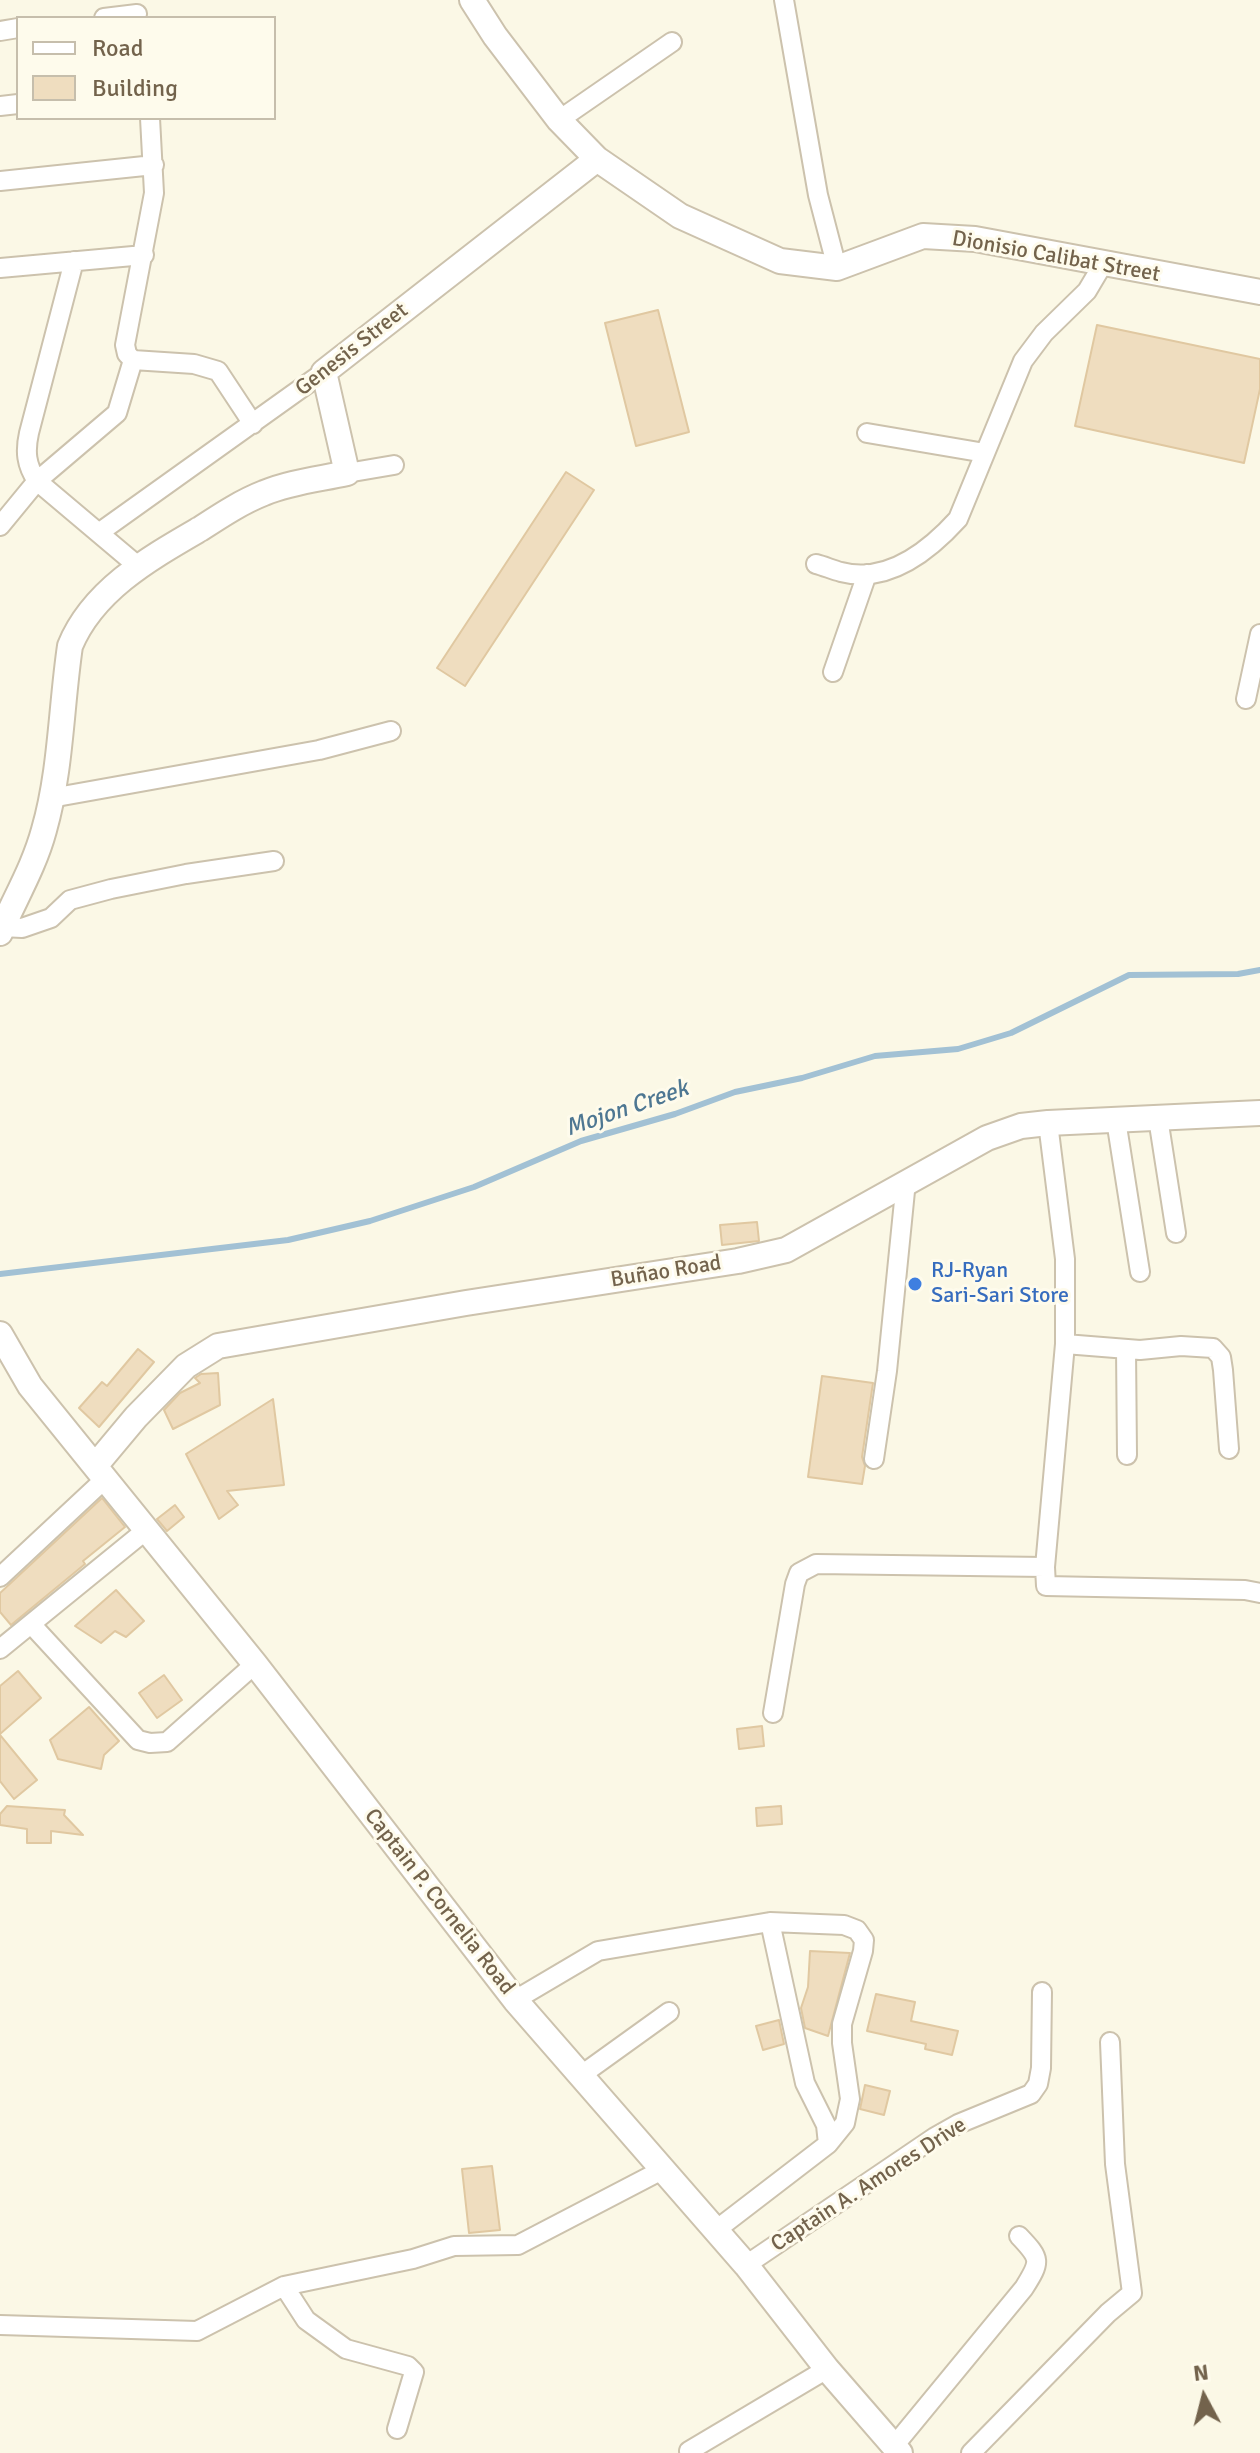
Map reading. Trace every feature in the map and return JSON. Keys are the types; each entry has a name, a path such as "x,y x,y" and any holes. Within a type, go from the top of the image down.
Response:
{"street":[{"name":"Dionisio Calibat Street","path":"472,0 495,36 559,120 597,159 680,216 780,261 837,268 923,236 975,239 1260,292"},
{"path":"784,0 818,195 837,268"},
{"path":"113,16 137,11"},
{"path":"559,120 672,42"},
{"path":"150,120 154,193 125,345 127,354 133,360 194,364 218,371 253,424"},
{"name":"Genesis Street","path":"100,532 324,372 597,159"},
{"path":"0,181 154,165"},
{"path":"0,268 144,255"},
{"path":"74,261 26,446 29,466 37,481 139,567"},
{"path":"816,564 843,573 867,574 904,565 938,541 958,519 1023,361 1044,333 1087,291 1103,264"},
{"path":"0,526 37,481 117,413 133,360"},
{"path":"324,372 347,473"},
{"path":"867,433 985,453"},
{"path":"274,861 111,889 70,900 51,918 22,928 4,918 35,859 51,798 70,646 88,613 105,594 139,567 266,492 394,465"},
{"path":"833,672 867,574"},
{"path":"1246,699 1260,634"},
{"path":"51,798 288,756 391,731"},
{"name":"Buñao Road","path":"100,1473 136,1417 186,1366 218,1346 466,1303 738,1261 786,1250 987,1138 1021,1126 1260,1113"},
{"path":"1158,1118 1176,1233"},
{"path":"1116,1120 1140,1272"},
{"path":"1048,1123 1065,1259 1065,1344 1045,1567 1046,1586 1260,1593"},
{"path":"874,1459 887,1371 906,1181"},
{"name":"Captain P. Cornelia Road","path":"0,1334 30,1386 255,1664 515,2000 746,2265 827,2369 897,2450"},
{"path":"1065,1344 1126,1349 1213,1348 1221,1357 1229,1449"},
{"path":"1126,1349 1127,1455"},
{"path":"0,1577 100,1473"},
{"path":"0,1649 145,1531"},
{"path":"773,1713 799,1573 816,1564 1045,1567"},
{"path":"31,1624 138,1740 150,1743 167,1742 255,1664"},
{"path":"515,2000 598,1951 770,1922 844,1925 857,1930 864,1940 863,1951 842,2024 850,2099 845,2123 828,2144 716,2230"},
{"path":"770,1922 805,2083 826,2125 828,2144"},
{"name":"Captain A. Amores Drive","path":"746,2265 935,2137 958,2124 1031,2094 1038,2084 1041,2068 1042,1992"},
{"path":"580,2076 669,2012"},
{"path":"971,2453 1108,2313 1132,2293 1115,2164 1110,2042"},
{"path":"0,2325 197,2331 284,2286 413,2259 454,2246 518,2245 662,2170"},
{"path":"897,2450 1024,2288 1037,2267 1033,2251 1019,2236"},
{"path":"284,2286 306,2320 346,2349 408,2366 414,2372 397,2429"},
{"path":"689,2451 827,2369"}],"building":[{"path":"658,310 689,432 636,446 605,323"},
{"path":"1097,325 1260,359 1260,389 1244,463 1075,426"},
{"path":"566,472 594,490 465,686 437,668"},
{"path":"757,1222 759,1241 722,1245 720,1225"},
{"path":"138,1349 154,1362 99,1427 79,1408 102,1382 107,1386"},
{"path":"218,1373 220,1405 173,1429 164,1410 180,1393 200,1383 195,1378 201,1374"},
{"path":"822,1376 873,1383 862,1457 865,1466 862,1484 808,1477"},
{"path":"273,1399 284,1485 227,1491 238,1505 219,1519 186,1454"},
{"path":"102,1498 125,1527 11,1625 0,1612 0,1593"},
{"path":"175,1505 184,1517 167,1531 157,1519"},
{"path":"116,1590 144,1621 126,1637 115,1631 101,1643 75,1626"},
{"path":"18,1671 41,1698 0,1734 0,1686"},
{"path":"164,1675 182,1700 157,1718 139,1693"},
{"path":"89,1707 119,1741 104,1755 101,1769 58,1759 50,1740"},
{"path":"762,1726 764,1746 739,1749 737,1729"},
{"path":"0,1735 37,1780 14,1799 0,1781"},
{"path":"7,1806 65,1810 64,1815 83,1835 51,1831 51,1843 27,1843 27,1829 0,1825 0,1814"},
{"path":"781,1806 782,1824 757,1826 756,1808"},
{"path":"810,1951 850,1953 828,2036 805,2028 801,2008 808,1987"},
{"path":"876,1994 915,2002 911,2021 958,2031 952,2055 925,2049 926,2044 867,2031"},
{"path":"779,2020 784,2044 763,2050 756,2026"},
{"path":"865,2085 890,2091 884,2115 860,2109"},
{"path":"492,2166 500,2230 469,2233 462,2169"}],"waterway":[{"name":"Mojon Creek","path":"0,1274 288,1240 370,1221 474,1187 581,1141 675,1114 735,1092 802,1078 875,1056 958,1049 1011,1033 1129,975 1238,974 1260,970"}],"place":[{"name":"RJ-Ryan Sari-Sari Store","path":"915,1284"}]}
